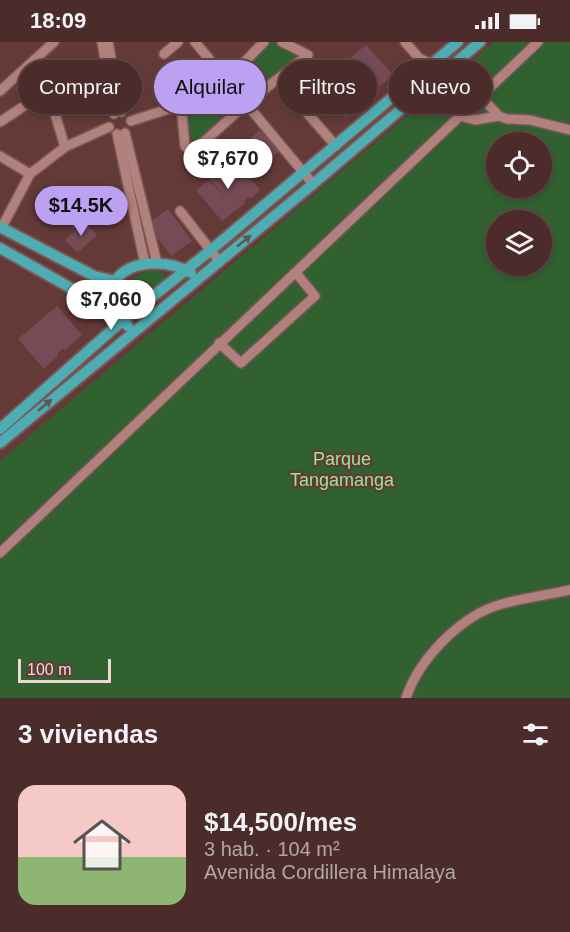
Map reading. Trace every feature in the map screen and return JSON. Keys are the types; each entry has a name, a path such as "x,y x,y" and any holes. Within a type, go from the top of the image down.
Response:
{"main road":[{"path":"436,60 458,42"},
{"path":"459,60 480,42"},
{"path":"1,436 122,321 187,270 389,100"},
{"path":"1,436 199,278 395,114"},
{"path":"2,228 94,276 115,281"},
{"path":"2,228 6,240 0,247 108,309 134,331"},
{"path":"108,309 115,281 124,273 145,264 187,270 199,278"}],"street":[{"path":"0,91 54,42"},
{"path":"102,42 106,60"},
{"path":"108,42 110,60"},
{"path":"195,42 210,60"},
{"path":"246,60 264,42"},
{"path":"266,88 308,55 282,42"},
{"path":"405,42 419,58 424,60"},
{"path":"492,85 538,42"},
{"path":"164,54 175,43"},
{"path":"0,122 47,87 65,147"},
{"path":"492,109 499,116 507,119 530,120 570,130"},
{"path":"109,126 109,119 116,114"},
{"path":"121,133 130,128 131,121 128,115 122,114"},
{"path":"131,121 154,114"},
{"path":"182,114 185,146 190,150 196,149 235,114"},
{"path":"256,114 313,184"},
{"path":"308,114 336,146"},
{"path":"0,553 460,116 475,120 499,116"},
{"path":"2,228 30,174 65,147 109,126"},
{"path":"109,126 121,133 157,264"},
{"path":"121,133 145,264"},
{"path":"0,156 30,174"},
{"path":"180,211 219,261"},
{"path":"219,343 241,363 315,296 296,273"},
{"path":"406,698 416,673 450,633 500,604 570,590"}],"green space":[{"path":"271,42 275,42 298,56 293,60 278,60 278,73 266,83 266,60 253,60"},
{"name":"Parque Tangamanga","path":"494,42 570,42 570,698 0,698 0,461 409,114 492,114 492,60 473,60"},
{"path":"186,114 229,114 193,144"},
{"path":"151,270 158,271 167,277 167,281 126,315 121,312 120,297 126,285 137,276"}],"building":[{"path":"366,45 389,71 389,78 377,89 377,60 352,60 350,58"},
{"path":"260,130 279,151 261,168 242,146"},
{"path":"233,159 260,190 222,221 196,190 209,180 227,199 209,178"},
{"path":"67,199 85,219 73,229 56,209"},
{"path":"168,209 192,241 171,256 147,224"},
{"path":"85,222 97,235 77,253 65,240"},
{"path":"57,306 82,335 57,354 58,356 44,369 18,339"}]}
